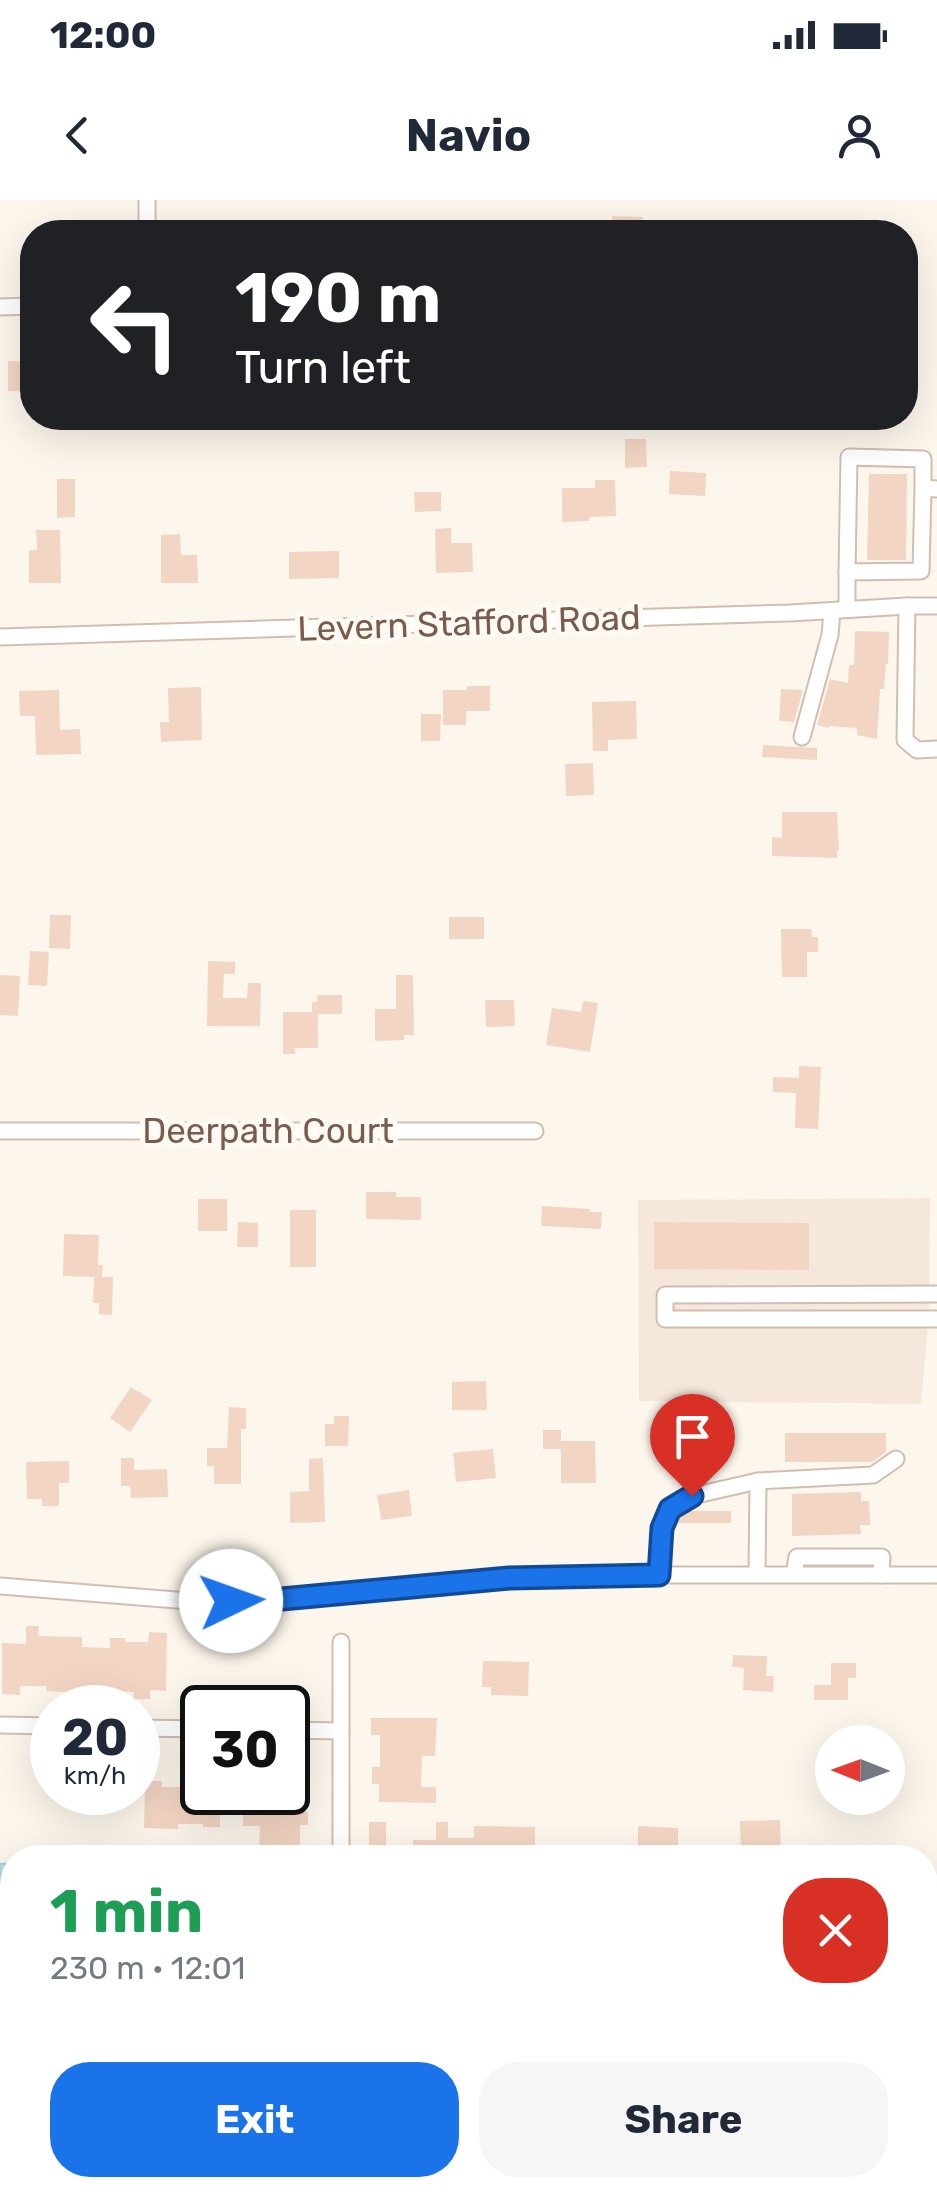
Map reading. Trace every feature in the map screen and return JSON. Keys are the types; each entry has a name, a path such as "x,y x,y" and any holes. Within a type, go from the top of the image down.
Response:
{"street":[{"path":"802,736 840,610 847,572 849,456 924,459 930,488 922,570 847,572"},
{"path":"907,606 905,740 916,750 937,749"},
{"name":"Levern Stafford Road","path":"0,637 937,606"},
{"name":"Deerpath Court","path":"0,1130 535,1132"},
{"path":"937,1294 665,1295 665,1319 937,1319"},
{"path":"659,1575 662,1528 670,1509 692,1496 758,1480 874,1475 896,1459"},
{"path":"758,1480 758,1574"},
{"path":"794,1574 797,1557 882,1556 882,1575"},
{"path":"823,1557 823,1574"},
{"path":"853,1557 853,1575"},
{"path":"0,1586 201,1602 260,1601 509,1578 937,1576"},
{"path":"340,1845 341,1642"},
{"path":"0,1725 30,1726"},
{"path":"310,1730 341,1731"}],"shaded area":[{"path":"930,1198 929,1312 921,1404 639,1401 638,1200"}],"building":[{"path":"612,216 643,217 643,220 612,220"},
{"path":"8,361 20,362 20,392 8,391"},
{"path":"625,439 646,439 647,467 625,468"},
{"path":"670,471 706,473 705,496 669,494"},
{"path":"869,474 907,474 906,560 867,560"},
{"path":"57,479 75,479 75,517 57,518"},
{"path":"595,480 615,480 616,516 562,522 562,488 595,488"},
{"path":"414,492 441,492 441,511 415,512"},
{"path":"451,528 451,543 472,543 473,572 436,573 435,529"},
{"path":"36,530 60,530 61,583 29,583 29,550 37,550"},
{"path":"180,534 181,555 197,555 198,583 161,583 161,535"},
{"path":"339,551 339,578 289,579 289,552"},
{"path":"855,631 889,632 877,739 857,735 857,728 817,725 830,679 848,683 849,665 854,665"},
{"path":"467,686 490,686 490,711 466,711 466,725 443,725 443,690 467,690"},
{"path":"201,687 202,740 161,742 160,722 169,722 168,688"},
{"path":"781,689 803,690 794,722 779,721"},
{"path":"59,690 60,730 80,729 81,754 36,755 35,716 20,716 19,691"},
{"path":"636,701 637,739 608,740 608,751 593,751 592,702"},
{"path":"421,714 441,714 440,741 421,741"},
{"path":"763,745 817,748 817,760 762,757"},
{"path":"593,763 594,795 566,796 565,764"},
{"path":"782,812 837,812 837,858 772,856 772,837 782,838"},
{"path":"50,915 71,915 70,949 49,948"},
{"path":"449,917 484,917 484,939 449,939"},
{"path":"781,929 811,929 812,937 818,937 818,952 807,952 807,977 782,977"},
{"path":"30,951 49,952 47,986 28,985"},
{"path":"208,961 235,962 235,974 224,974 223,998 247,998 248,983 261,983 260,1026 207,1026"},
{"path":"0,975 20,976 18,1016 0,1015"},
{"path":"396,975 413,975 414,1035 404,1035 404,1040 375,1041 375,1009 396,1009"},
{"path":"317,995 342,995 342,1014 318,1014 318,1048 295,1048 295,1054 283,1054 283,1012 312,1012"},
{"path":"485,1000 514,1000 515,1026 486,1027"},
{"path":"583,1001 598,1003 590,1052 546,1045 552,1008 581,1012"},
{"path":"799,1066 821,1067 818,1129 795,1128 796,1093 773,1092 773,1077 799,1078"},
{"path":"366,1192 421,1197 421,1220 366,1219"},
{"path":"198,1199 227,1199 227,1231 198,1231"},
{"path":"542,1206 602,1212 601,1229 541,1226"},
{"path":"290,1210 316,1210 316,1267 290,1267"},
{"path":"238,1222 258,1223 258,1247 237,1247"},
{"path":"654,1222 809,1223 809,1270 654,1269"},
{"path":"64,1234 99,1235 98,1265 103,1265 102,1277 113,1277 112,1315 99,1314 99,1303 93,1303 94,1277 63,1276"},
{"path":"486,1381 487,1410 452,1410 452,1382"},
{"path":"131,1387 152,1400 130,1432 110,1418"},
{"path":"229,1407 246,1408 246,1429 241,1429 241,1484 214,1484 214,1466 207,1466 207,1448 227,1448"},
{"path":"334,1416 349,1416 348,1446 325,1446 325,1424 334,1424"},
{"path":"543,1430 561,1430 561,1441 595,1441 596,1483 561,1483 561,1449 543,1449"},
{"path":"785,1433 886,1433 886,1452 872,1462 785,1462"},
{"path":"493,1449 496,1478 456,1482 453,1453"},
{"path":"121,1458 134,1458 134,1470 167,1469 168,1497 131,1498 130,1486 121,1486"},
{"path":"323,1458 325,1522 290,1523 290,1492 309,1491 309,1459"},
{"path":"69,1461 69,1483 59,1483 59,1506 42,1506 42,1499 27,1499 26,1462"},
{"path":"409,1490 412,1516 381,1520 377,1495"},
{"path":"861,1492 861,1501 869,1501 870,1525 860,1525 861,1534 792,1536 792,1494"},
{"path":"689,1511 731,1511 731,1523 678,1523 679,1517"},
{"path":"26,1626 39,1626 38,1636 82,1637 82,1647 110,1648 110,1638 148,1642 149,1632 167,1633 166,1691 160,1691 160,1685 30,1685 20,1686 20,1695 2,1694 2,1643 26,1644"},
{"path":"733,1655 767,1656 766,1676 774,1676 773,1692 743,1690 744,1668 732,1667"},
{"path":"483,1661 529,1662 528,1696 491,1695 491,1687 482,1687"},
{"path":"831,1663 856,1663 856,1678 848,1678 848,1700 814,1700 814,1685 831,1685"},
{"path":"371,1718 437,1718 435,1756 422,1756 421,1787 436,1787 436,1803 379,1802 379,1784 372,1784 372,1767 380,1767 380,1735 371,1735"},
{"path":"160,1781 162,1787 180,1787 180,1815 220,1815 220,1827 178,1824 178,1829 144,1828 144,1815 160,1815"},
{"path":"243,1815 308,1815 308,1825 300,1825 300,1845 259,1845 260,1826 243,1826"},
{"path":"780,1820 781,1845 741,1845 740,1821"},
{"path":"369,1822 386,1822 386,1845 369,1845"},
{"path":"436,1822 448,1822 448,1838 474,1838 474,1826 535,1827 535,1845 413,1845 413,1840 436,1840"},
{"path":"638,1826 678,1828 678,1845 638,1845"}],"route":[{"path":"231,1601 509,1578 659,1575 662,1528 670,1509 692,1496"}]}
